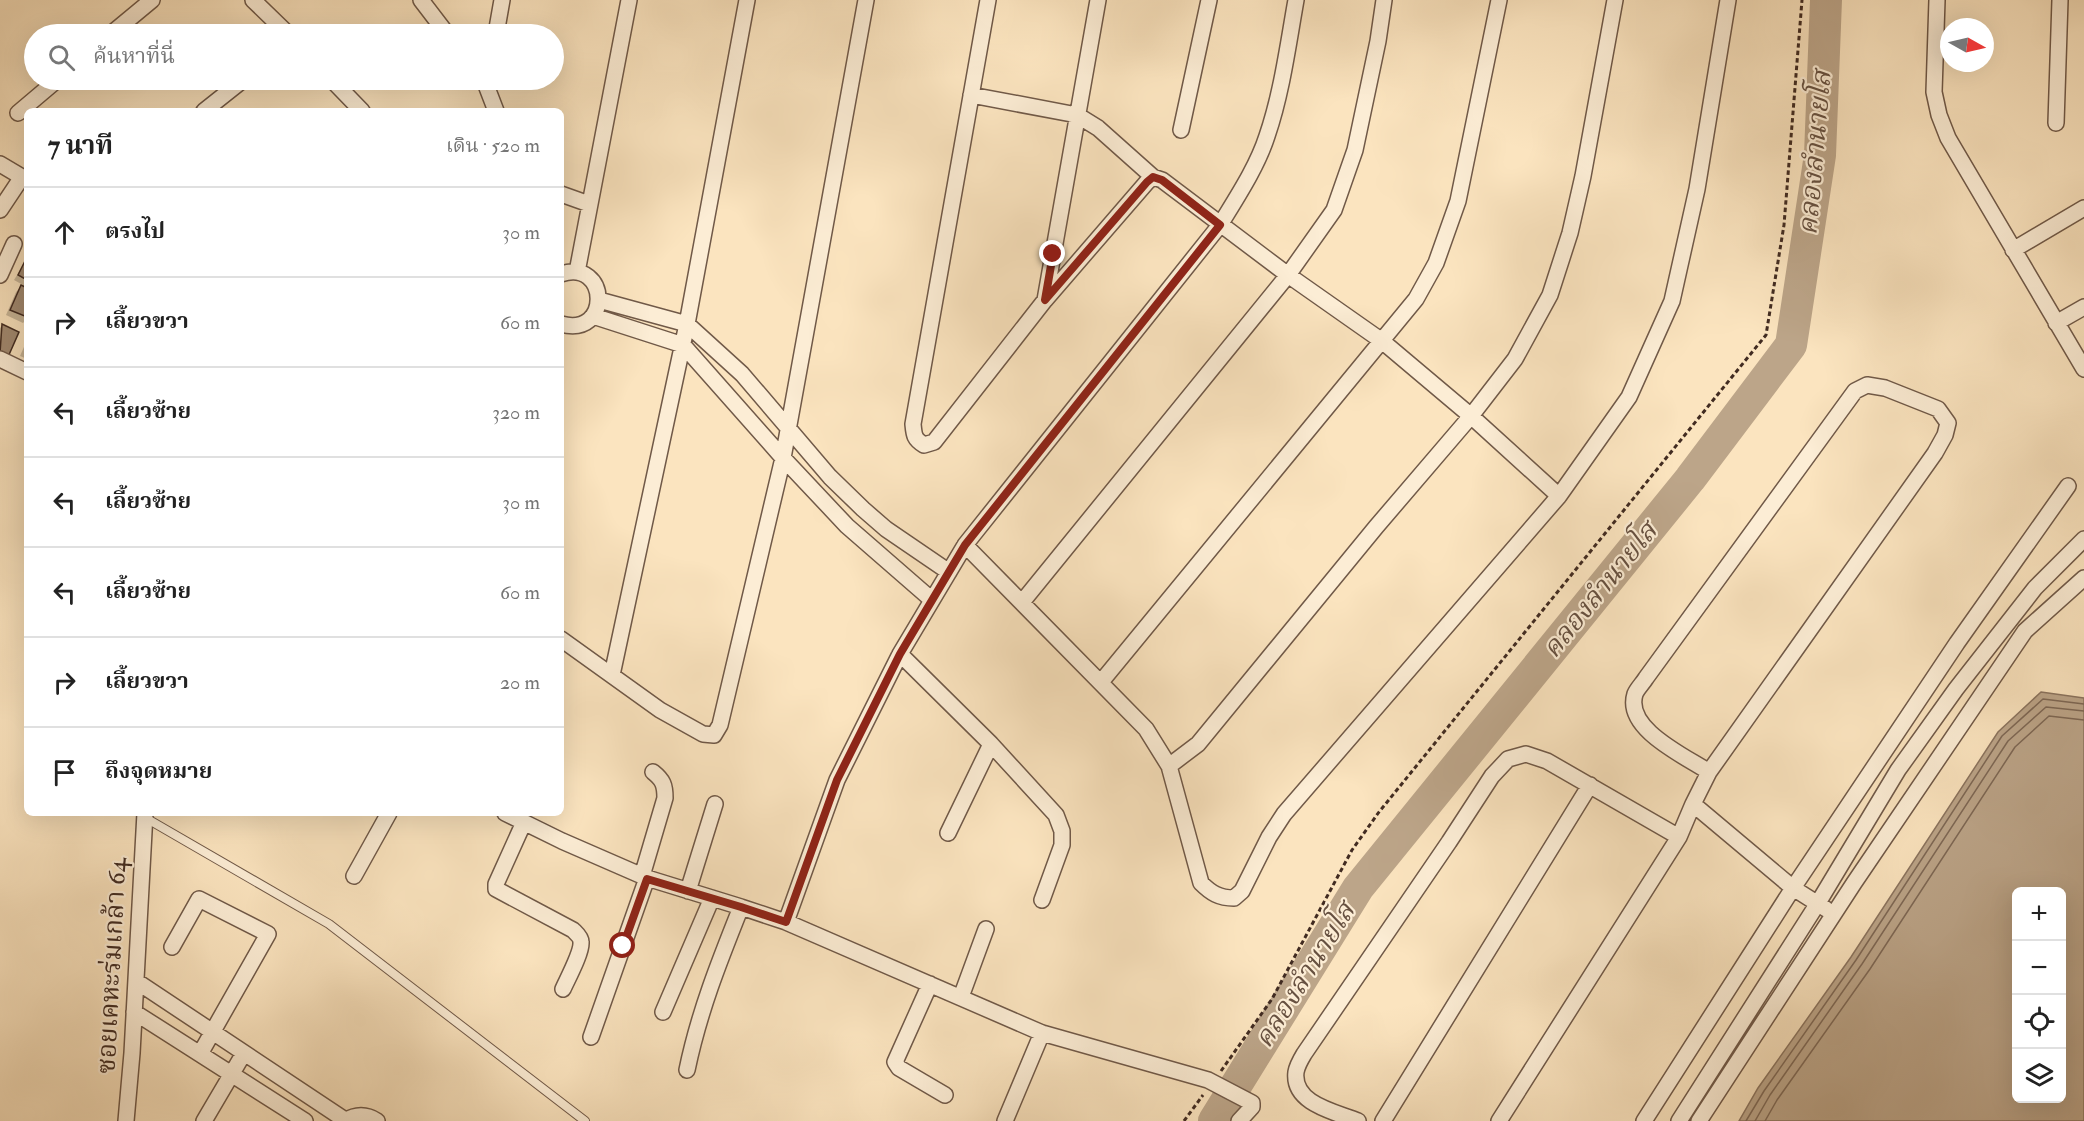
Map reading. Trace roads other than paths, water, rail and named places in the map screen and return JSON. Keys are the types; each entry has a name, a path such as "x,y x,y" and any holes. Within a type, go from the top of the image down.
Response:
{"street":[{"path":"123,24 152,0"},
{"path":"253,0 278,24"},
{"path":"421,0 439,24"},
{"path":"498,24 502,0"},
{"path":"577,272 629,0"},
{"path":"612,675 687,324 747,0"},
{"path":"564,641 660,710 703,734 714,735 720,725 783,458 866,0"},
{"path":"988,0 913,424 914,436 918,441 924,445 934,442 1045,300 1153,177"},
{"path":"1045,300 1098,0"},
{"path":"1181,130 1209,0"},
{"path":"786,922 837,780 900,654 965,545 1220,225 1250,175 1267,137 1279,90 1296,0"},
{"path":"1023,602 1288,275 1334,210 1355,150 1378,41 1384,0"},
{"path":"1101,682 1416,299 1436,263 1458,201 1499,0"},
{"path":"1169,766 1198,744 1376,527 1472,416 1515,358 1550,295 1570,233 1583,176 1614,0"},
{"path":"965,545 1146,729 1169,766 1201,883 1212,893 1223,898 1234,898 1242,891 1269,837 1284,814 1559,496 1629,397 1672,301 1697,189 1728,0"},
{"path":"1937,0 1934,92 1939,115 1948,138 2084,369"},
{"path":"2056,123 2060,0"},
{"path":"18,113 45,90"},
{"path":"208,108 230,90"},
{"path":"342,90 359,108"},
{"path":"488,90 495,108"},
{"path":"971,95 1077,115 1098,128 1153,177 1162,180 1288,275 1382,341 1472,416 1559,496"},
{"path":"0,164 24,178 0,210"},
{"path":"564,195 589,204"},
{"path":"2013,250 2084,208"},
{"path":"0,275 14,244"},
{"path":"564,274 577,272 589,278 593,282 599,300 593,316 579,325 564,324"},
{"path":"599,300 687,324 742,374 830,477 863,509 886,529 949,572"},
{"path":"2056,323 2084,307"},
{"path":"593,316 682,345 847,526 932,600"},
{"path":"0,359 24,371"},
{"path":"1499,1121 1678,837 1709,772 1935,453 1945,435 1948,423 1938,409 1885,388 1867,385 1855,391 1635,695 1635,715 1647,731 1709,772"},
{"path":"1644,1121 1793,888 1957,643 2068,486"},
{"path":"1679,1121 1818,903 1898,770 1956,689 2035,588 2084,539"},
{"path":"2062,562 2084,571"},
{"path":"1699,1121 2025,631 2084,578"},
{"path":"900,654 991,744 1056,814 1062,831 1062,845 1042,900"},
{"path":"948,833 991,744"},
{"path":"1358,1121 1321,1107 1302,1095 1297,1084 1296,1071 1304,1054 1492,776 1508,759 1526,754 1547,761 1678,837"},
{"path":"591,1036 645,877 665,798 665,786 661,778 653,772"},
{"path":"1383,1121 1590,785"},
{"path":"688,891 716,804"},
{"path":"1693,804 1793,888 1834,915"},
{"name":"ซอยเคหะร่มเกล้า 64","path":"126,1121 145,816"},
{"path":"354,876 386,816"},
{"path":"511,816 645,877 786,922 1042,1033 1211,1082 1250,1101 1252,1107 1239,1121"},
{"path":"524,822 496,884 496,889 573,930 579,936 581,942 579,951 563,989"},
{"path":"663,1012 712,898"},
{"path":"172,947 199,899 268,934 200,1054"},
{"path":"687,1070 694,1034 706,995 741,907"},
{"path":"961,998 986,929"},
{"path":"136,981 345,1121 353,1116 361,1115 370,1116 377,1121"},
{"path":"930,984 895,1062 899,1068 945,1095"},
{"path":"134,1012 306,1121 319,1103"},
{"path":"1005,1121 1042,1033"},
{"path":"204,1121 244,1053"}],"lane":[{"path":"147,816 329,924 585,1121"}],"water":[{"path":"2041,692 2084,698 2084,1121 1739,1121 1758,1088 1851,957 1998,732"}],"waterway":[{"name":"คลองลำนายโส","path":"1214,1121 1358,888 1690,479 1791,345 1820,155 1826,0"}]}
